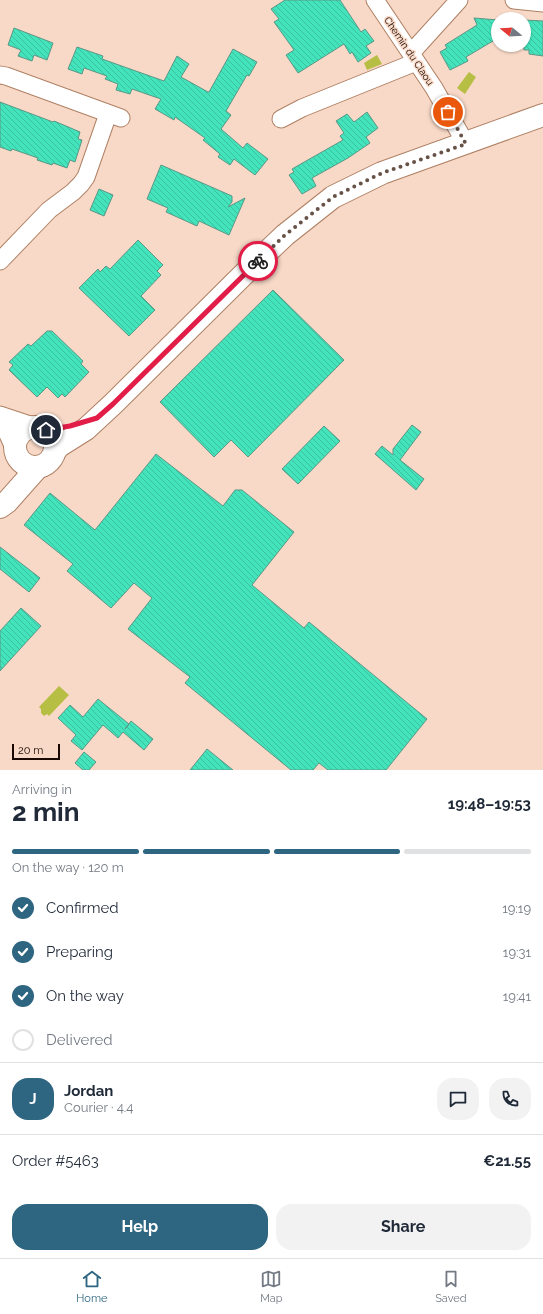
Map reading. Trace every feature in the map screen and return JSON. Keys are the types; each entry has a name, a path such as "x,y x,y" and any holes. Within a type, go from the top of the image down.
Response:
{"street":[{"name":"Chemin du Claou","path":"375,0 434,88 466,144"},
{"path":"281,119 413,58 459,0"},
{"path":"514,0 543,3"},
{"path":"0,75 114,116 86,177 81,184 49,210 0,261"},
{"path":"55,451 59,446 86,429 285,235 333,197 382,173 543,115"},
{"path":"0,416 51,433 55,445 53,457 44,465 38,467 26,465 21,461 16,453 0,416"},
{"path":"0,503 10,482 16,453 15,444 21,432 26,428 70,426 97,418"},
{"path":"0,506 7,502 38,467"}],"shaded area":[{"path":"377,55 382,64 367,70 364,63"},
{"path":"469,72 476,77 465,94 457,88"},
{"path":"59,686 69,695 49,716 47,714 44,716 39,707"}],"building":[{"path":"285,0 340,0 361,32 365,29 374,41 366,46 371,53 358,62 352,52 350,54 344,44 298,73 286,55 294,50 274,22 279,19 271,9"},
{"path":"474,18 491,19 491,42 466,57 468,61 450,70 440,52 447,48 445,45 477,25"},
{"path":"531,20 543,21 543,56 529,54 529,52 531,52"},
{"path":"14,28 53,43 47,60 34,55 32,61 18,56 21,50 8,45"},
{"path":"77,47 103,56 102,59 164,81 177,56 189,64 181,77 208,92 233,49 257,62 249,76 247,75 226,111 231,115 221,129 243,148 247,143 268,159 255,175 234,159 230,165 218,157 220,154 203,140 205,138 175,117 174,120 155,109 161,99 132,89 130,94 116,90 118,84 105,79 107,76 84,68 82,74 68,69"},
{"path":"0,102 80,132 78,139 82,140 75,162 70,160 67,168 53,163 52,165 37,160 38,158 12,149 11,151 0,147"},
{"path":"367,112 378,128 366,137 370,143 348,158 312,178 316,186 302,194 289,175 294,172 292,169 343,140 340,136 344,133 336,121 347,114 354,122"},
{"path":"161,165 232,196 232,202 228,207 245,198 229,235 199,221 197,226 166,212 168,208 147,199"},
{"path":"99,189 113,195 104,216 90,210"},
{"path":"138,240 163,265 157,271 161,275 141,296 155,310 129,336 79,288 98,269 100,272 106,266 110,269"},
{"path":"273,290 344,360 248,457 231,440 214,457 160,402"},
{"path":"47,331 52,331 83,361 81,364 89,372 65,397 62,394 58,398 47,387 37,397 9,370 13,365 9,362 28,344 31,346"},
{"path":"412,425 421,432 400,460 424,479 416,490 375,454 382,446 393,455 393,449"},
{"path":"324,426 340,441 298,484 282,469"},
{"path":"156,454 223,506 235,490 242,490 294,532 252,585 304,628 309,622 427,719 386,770 328,770 319,763 313,770 291,770 185,683 190,677 128,629 152,598 134,583 111,608 67,571 73,564 24,525 50,493 95,530"},
{"path":"0,547 40,578 29,592 0,569"},
{"path":"21,608 41,626 0,671 0,631"},
{"path":"98,699 129,724 131,721 153,739 144,750 123,732 118,738 103,725 82,750 71,741 76,735 58,718 70,705 83,717"},
{"path":"207,749 233,770 190,770"},
{"path":"84,752 96,762 89,770 83,770 75,763"}],"way so far":[{"path":"258,261 285,235 333,197 382,173 466,144 448,112"}],"route":[{"path":"46,430 70,426 97,418 258,261"}]}
